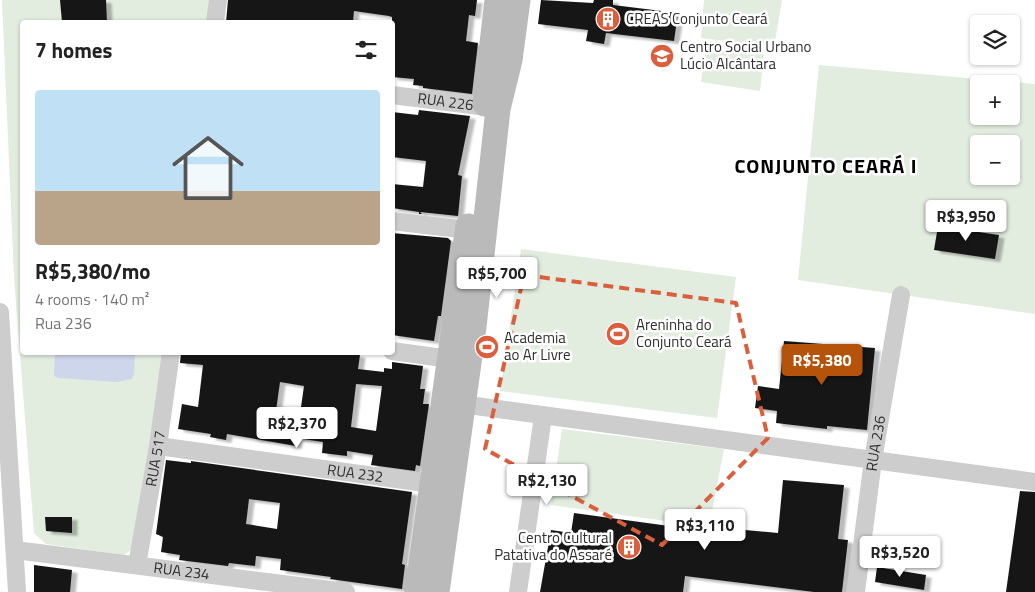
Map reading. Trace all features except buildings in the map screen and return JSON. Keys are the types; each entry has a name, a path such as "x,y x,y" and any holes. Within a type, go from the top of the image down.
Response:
{"street":[{"path":"215,20 218,0"},
{"path":"417,592 432,484 449,432 461,404 474,327 492,108 497,0"},
{"path":"437,592 449,432 450,359 468,230 492,108 510,60 518,0"},
{"name":"RUA 226","path":"395,96 492,108"},
{"path":"395,221 468,230"},
{"name":"RUA 236","path":"856,592 873,460 901,295"},
{"path":"0,312 7,515 15,550 17,592"},
{"path":"395,351 450,359"},
{"name":"RUA 517","path":"137,565 158,446 171,355"},
{"path":"461,404 1035,482"},
{"path":"518,592 543,416"},
{"name":"RUA 232","path":"158,446 432,484"},
{"name":"RUA 234","path":"15,550 346,592"}],"highlighted area":[{"path":"524,275 736,303 768,438 662,545 485,449"}],"shaded area":[{"path":"2,0 215,0 212,20 20,20 20,354 14,278"},
{"path":"704,0 782,0 774,47 701,38"},
{"path":"706,47 764,54 760,91 701,82"},
{"path":"819,65 970,78 970,125 1020,125 1020,83 1035,84 1035,314 798,280"},
{"name":"Areninha do Conjunto Ceará","path":"521,249 736,277 717,418 500,391"},
{"path":"20,355 168,355 132,549 124,555 46,544 34,533"},
{"path":"562,429 724,449 709,527 551,505"}],"water":[{"path":"55,355 135,355 132,379 117,382 59,378 54,376"}],"place":[{"name":"CREAS Conjunto Ceará","path":"608,19"},
{"name":"Centro Social Urbano Lúcio Alcântara","path":"662,56"},
{"name":"Areninha do Conjunto Ceará","path":"618,334"},
{"name":"Academia ao Ar Livre","path":"487,347"},
{"name":"Centro Cultural Patativa do Assaré","path":"629,547"}],"district":[{"name":"CONJUNTO CEARÁ I","path":"826,166"}]}
